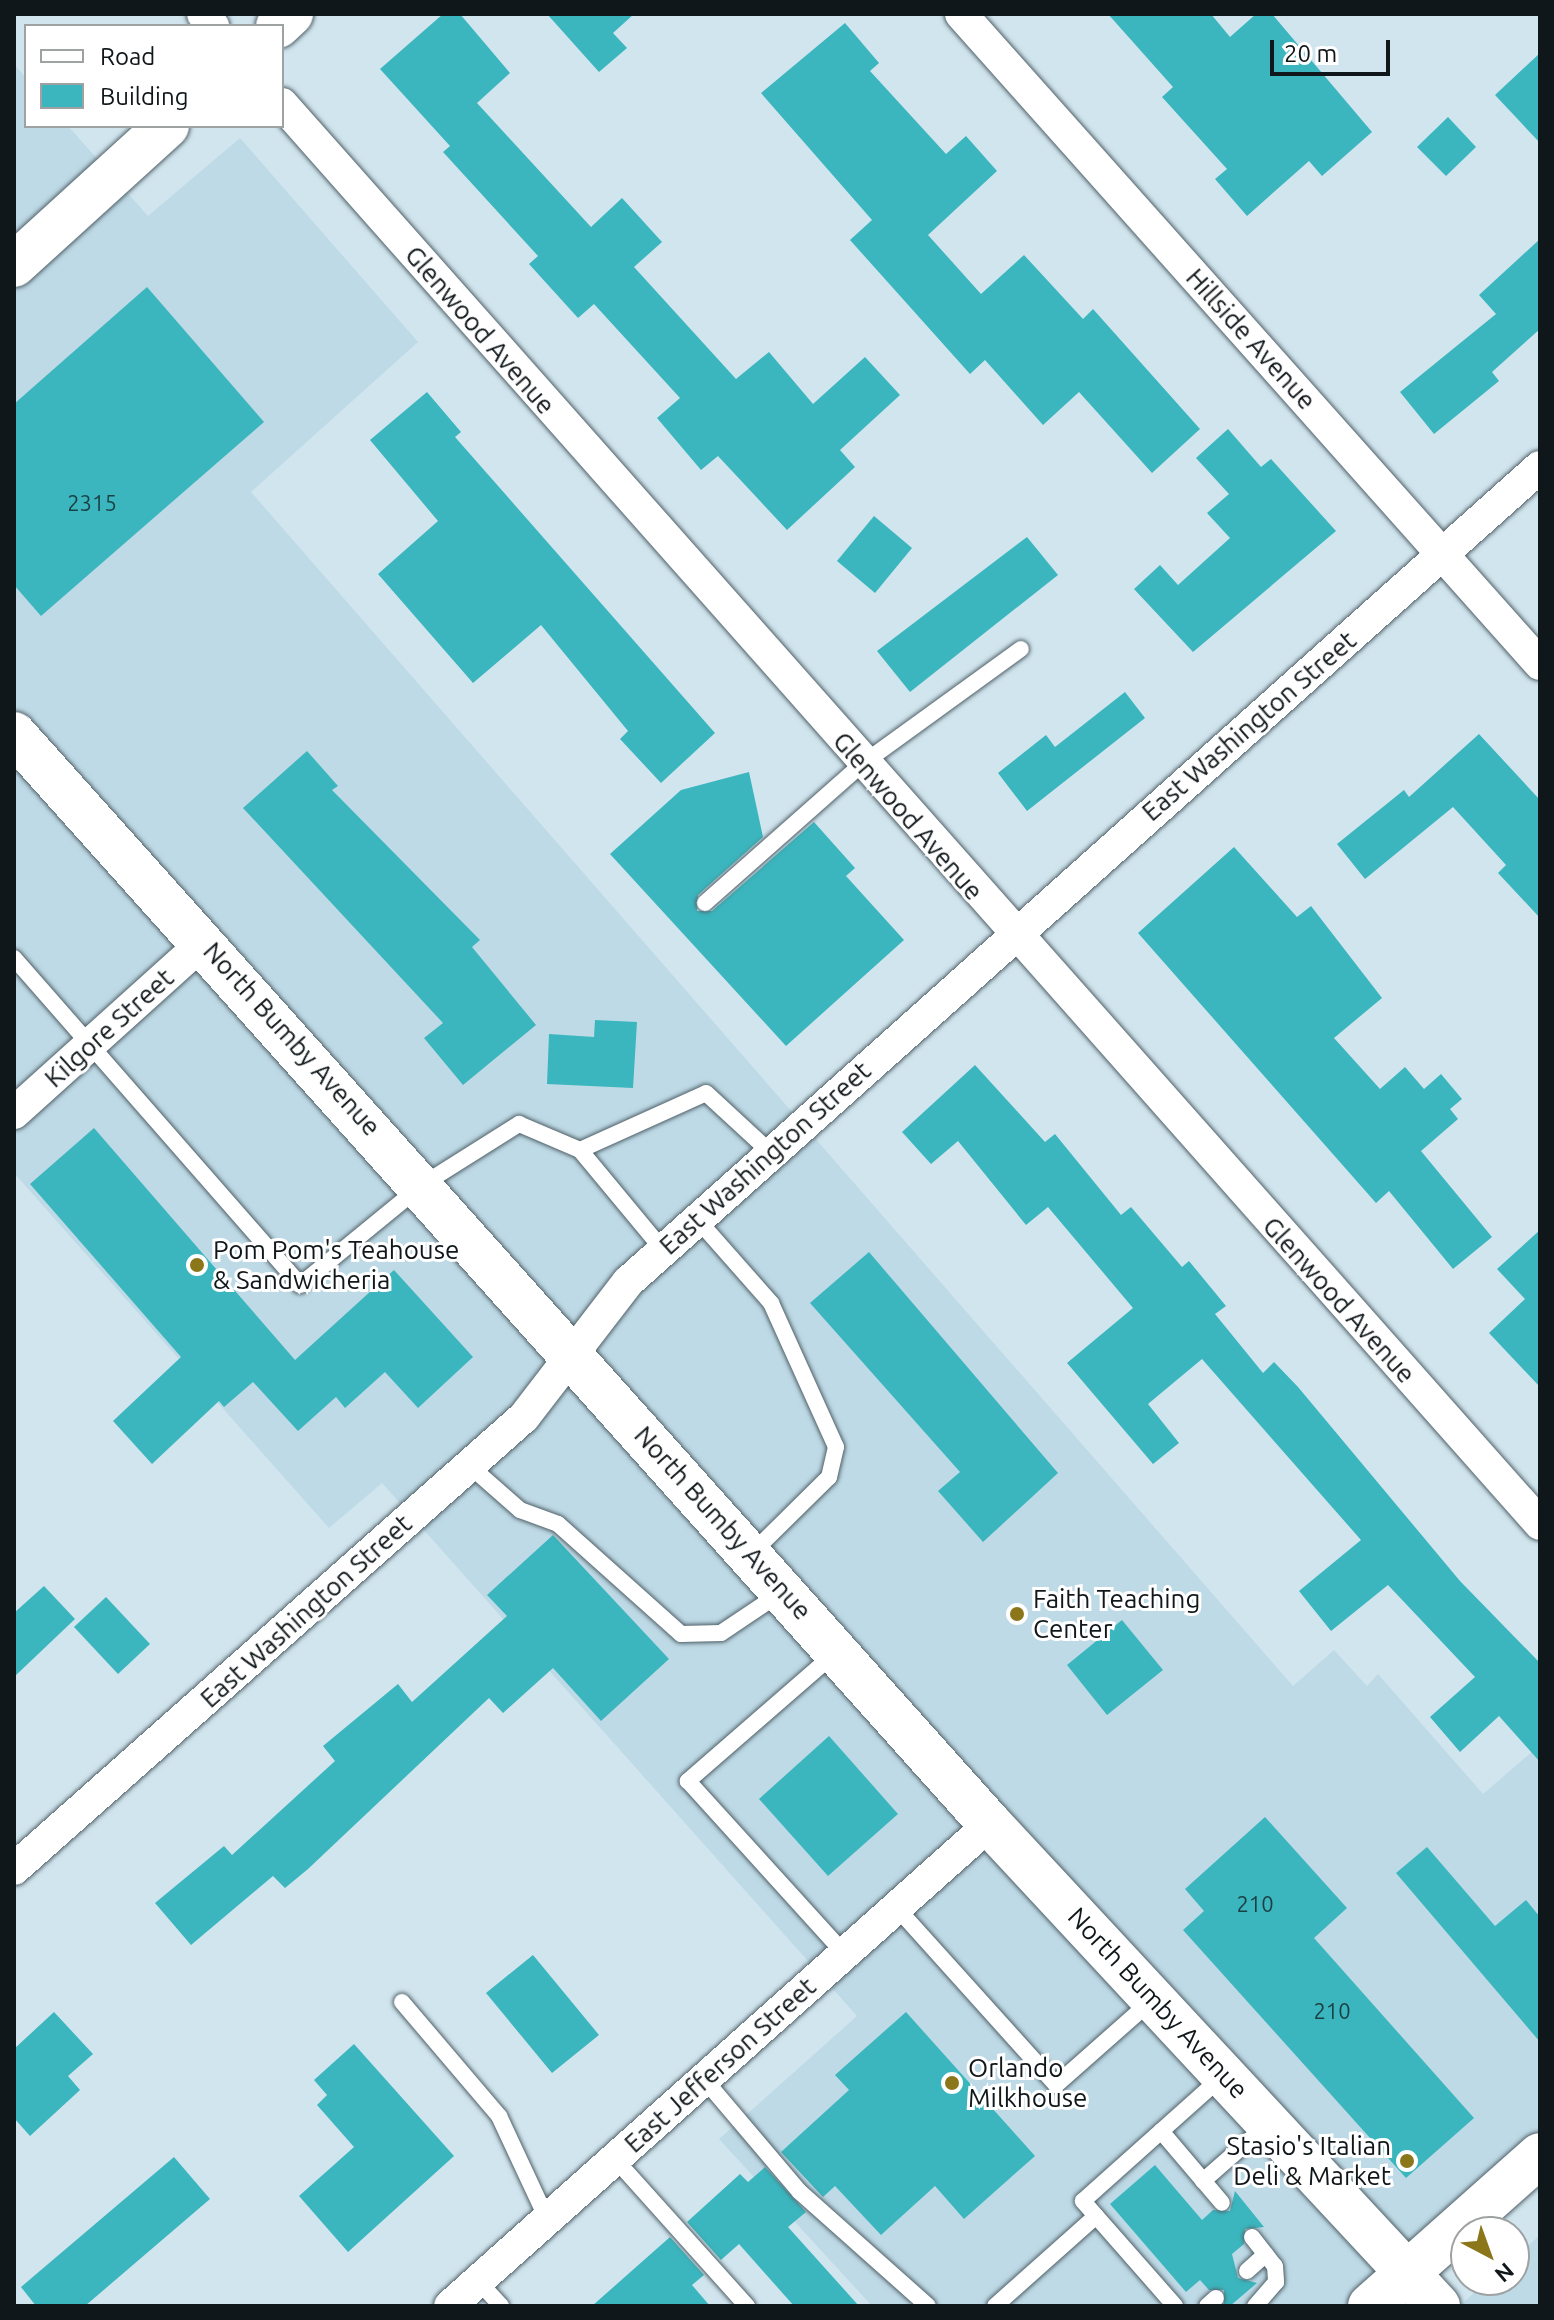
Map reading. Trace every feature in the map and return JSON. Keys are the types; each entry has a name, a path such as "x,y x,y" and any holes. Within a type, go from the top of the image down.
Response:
{"street":[{"name":"Hillside Avenue","path":"961,14 1540,664"},
{"name":"Glenwood Avenue","path":"284,106 1012,935 1540,1524"},
{"path":"14,265 165,128"},
{"name":"East Washington Street","path":"14,1869 524,1417 628,1282 1012,935 1540,467"},
{"name":"North Bumby Avenue","path":"14,734 573,1353 990,1824 1438,2306"},
{"name":"Kilgore Street","path":"14,1113 204,942"},
{"name":"East Jefferson Street","path":"450,2306 990,1824"},
{"path":"1370,2306 1540,2155"}],"lane":[{"path":"705,903 862,764 1021,649"},
{"path":"14,958 300,1285 422,1185 519,1124 580,1150 663,1250"},
{"path":"580,1150 706,1093 771,1153"},
{"path":"697,1219 771,1303 836,1447 829,1477 751,1554"},
{"path":"470,1466 520,1510 558,1524 681,1634 721,1633 784,1591"},
{"path":"837,1651 688,1781 845,1954"},
{"path":"896,1907 1056,2085 1153,1999"},
{"path":"402,2002 499,2116 547,2219"},
{"path":"1175,2306 1083,2201 1225,2074"},
{"path":"704,2079 800,2192 928,2306"},
{"path":"1203,2181 1269,2123"},
{"path":"1161,2131 1222,2203"},
{"path":"615,2159 747,2306"},
{"path":"995,2306 1096,2216"},
{"path":"1252,2237 1266,2254 1276,2282 1255,2306"},
{"path":"1247,2271 1266,2254"},
{"path":"478,2281 501,2306"}],"shaded area":[{"path":"14,64 24,76 24,128 70,128 148,216 240,138 418,342 251,492 1293,1686 1334,1650 1367,1686 1378,1674 1483,1794 1540,1745 1540,2146 1461,2216 1450,2216 1450,2226 1360,2306 872,2306 719,2139 857,2016 382,1483 329,1528 14,1173"},
{"path":"1540,2235 1540,2306 1459,2306 1471,2296 1530,2296 1530,2244"}],"building":[{"path":"443,14 460,14 510,73 477,103 591,227 622,198 662,242 634,267 736,379 769,352 813,404 865,357 900,395 840,450 855,467 787,530 718,456 701,470 657,418 680,398 594,304 578,318 529,264 538,256 443,152 450,146 380,69"},
{"path":"547,14 634,14 613,33 627,48 599,72"},
{"path":"1108,14 1211,14 1230,37 1256,14 1272,14 1372,132 1322,176 1309,161 1247,216 1215,179 1227,169 1162,97 1173,87"},
{"path":"845,23 879,63 870,71 946,154 966,136 997,171 928,235 981,294 1024,255 1083,319 1093,309 1200,429 1152,473 1079,392 1043,425 985,360 970,374 850,240 872,220 761,93"},
{"path":"1540,53 1540,143 1495,95"},
{"path":"1448,117 1476,147 1446,176 1417,147"},
{"path":"1540,239 1540,329 1492,372 1499,381 1434,434 1400,392 1496,314 1479,295"},
{"path":"147,287 264,422 41,616 14,585 14,404"},
{"path":"427,392 461,432 455,437 715,733 661,783 620,739 628,731 541,625 473,683 378,574 438,521 370,440"},
{"path":"1228,429 1261,467 1271,459 1336,531 1193,652 1134,589 1160,565 1178,585 1230,538 1207,513 1229,494 1196,458"},
{"path":"874,516 912,548 875,593 837,561"},
{"path":"1027,537 1058,575 910,692 877,651"},
{"path":"1125,692 1145,718 1027,811 998,773 1046,735 1055,747"},
{"path":"1479,734 1540,800 1540,918 1498,873 1506,865 1453,807 1365,879 1337,844 1404,790 1409,797"},
{"path":"307,751 338,786 332,790 480,940 472,947 536,1025 463,1085 424,1038 443,1023 243,808"},
{"path":"749,772 763,837 698,895 697,911 712,911 814,822 855,868 846,876 904,940 786,1046 610,854 681,790"},
{"path":"1234,847 1297,917 1311,906 1382,998 1334,1038 1380,1089 1405,1067 1424,1089 1441,1074 1462,1099 1450,1109 1458,1119 1421,1151 1492,1237 1453,1269 1389,1191 1376,1203 1138,933"},
{"path":"595,1020 637,1022 633,1088 547,1084 549,1034 594,1037"},
{"path":"975,1065 1045,1142 1055,1134 1121,1215 1131,1207 1182,1267 1189,1261 1226,1306 1215,1314 1263,1373 1274,1362 1298,1387 1460,1581 1540,1663 1540,1762 1499,1716 1460,1752 1430,1717 1475,1677 1388,1585 1331,1631 1299,1591 1361,1540 1202,1359 1148,1404 1179,1443 1153,1464 1067,1363 1133,1308 1048,1207 1026,1225 958,1141 931,1164 902,1132"},
{"path":"94,1128 295,1360 394,1270 473,1357 418,1408 385,1372 345,1408 336,1397 298,1431 253,1382 224,1407 219,1401 152,1464 113,1421 181,1357 30,1184"},
{"path":"1540,1230 1540,1387 1489,1333 1525,1299 1497,1269"},
{"path":"869,1252 1058,1473 983,1542 938,1491 960,1472 810,1303"},
{"path":"553,1535 669,1659 601,1721 553,1668 503,1713 489,1698 308,1869 285,1888 273,1876 191,1945 155,1903 224,1846 232,1855 335,1761 323,1746 398,1684 412,1702 507,1616 487,1595"},
{"path":"44,1586 75,1619 14,1677 14,1613"},
{"path":"106,1597 150,1644 118,1674 74,1627"},
{"path":"1122,1620 1163,1670 1107,1715 1067,1665"},
{"path":"829,1736 898,1814 828,1876 759,1799"},
{"path":"1265,1817 1347,1908 1314,1938 1474,2118 1406,2178 1183,1930 1204,1911 1185,1889"},
{"path":"1427,1847 1495,1926 1526,1900 1540,1917 1540,2042 1396,1873"},
{"path":"533,1955 599,2035 552,2073 486,1993"},
{"path":"54,2012 93,2054 68,2076 80,2090 30,2136 14,2118 14,2049"},
{"path":"906,2012 1035,2156 964,2219 935,2186 881,2235 835,2186 823,2197 781,2152 849,2090 835,2075"},
{"path":"354,2044 454,2156 348,2252 299,2196 354,2147 317,2105 327,2095 314,2080"},
{"path":"174,2157 210,2199 85,2306 36,2306 21,2287"},
{"path":"1155,2165 1202,2220 1213,2210 1230,2211 1235,2191 1264,2227 1245,2229 1244,2244 1232,2254 1238,2278 1257,2283 1230,2306 1224,2306 1224,2290 1209,2290 1200,2280 1186,2292 1110,2204"},
{"path":"765,2167 806,2212 788,2227 859,2306 794,2306 739,2244 721,2260 687,2222 740,2174 748,2182"},
{"path":"670,2237 704,2275 692,2285 710,2306 592,2306"}],"place":[{"name":"Pom Pom's Teahouse & Sandwicheria","path":"197,1265"},
{"name":"Faith Teaching Center","path":"1017,1614"},
{"name":"Orlando Milkhouse","path":"952,2083"},
{"name":"Stasio's Italian Deli & Market","path":"1407,2161"}]}
